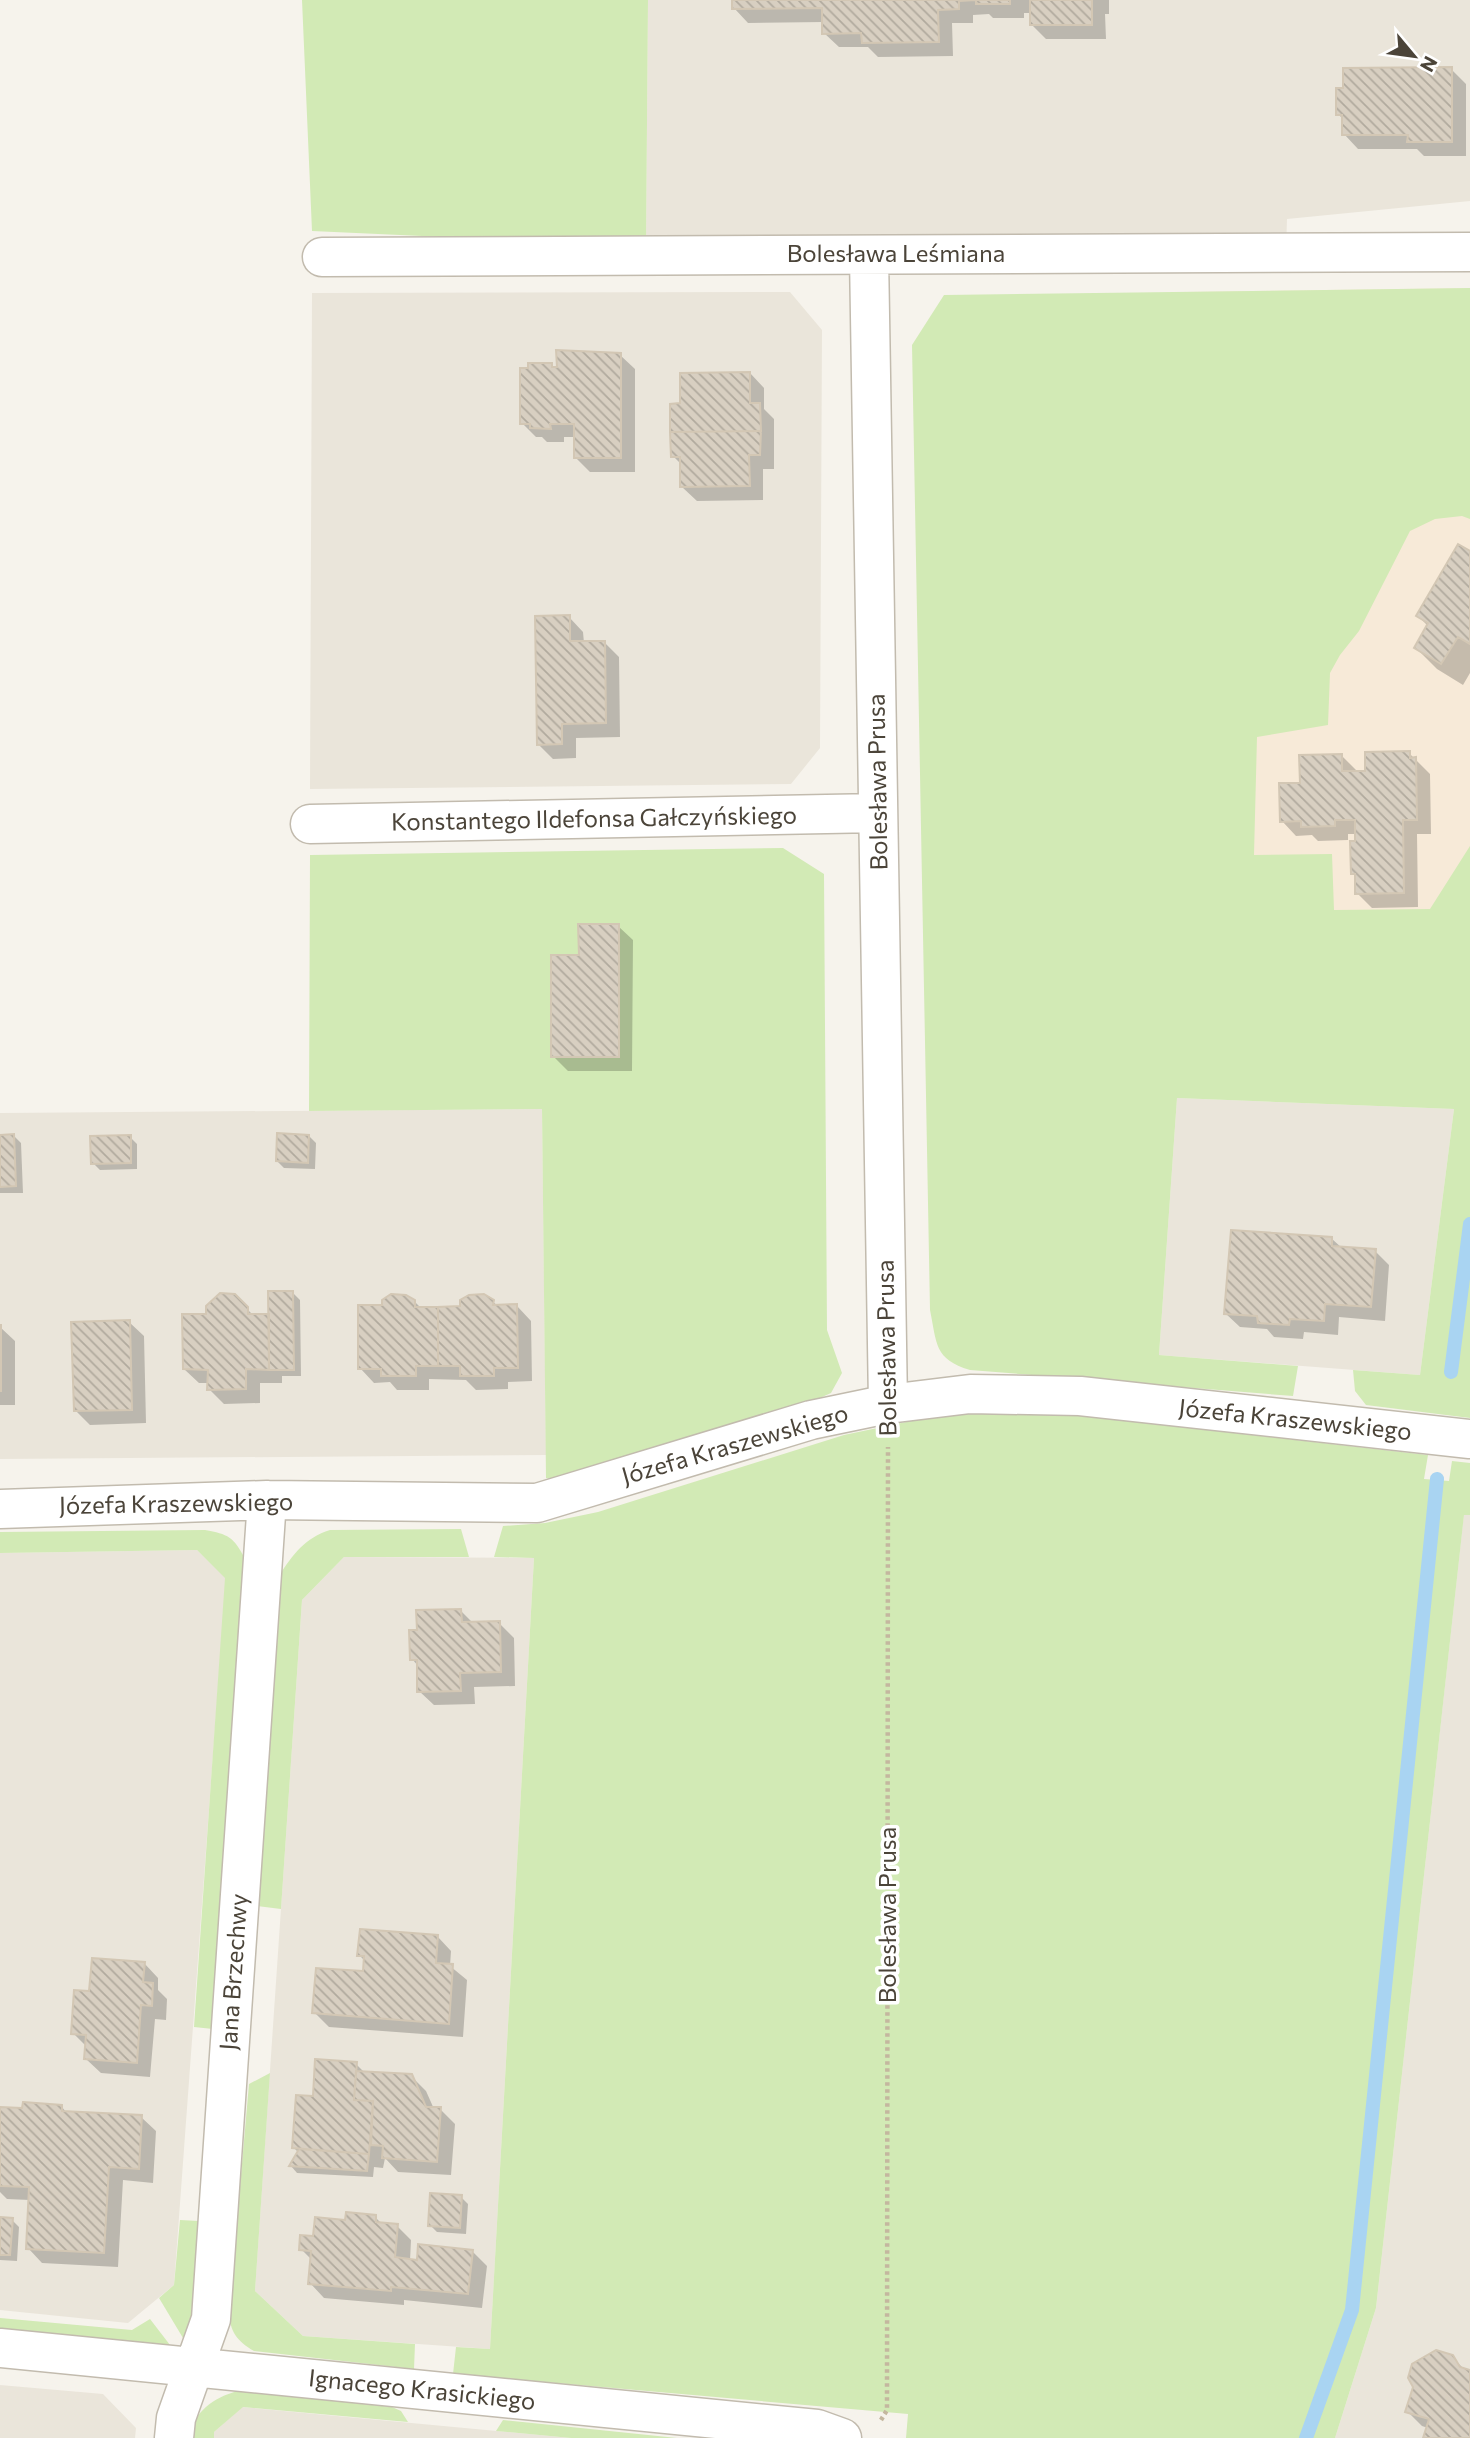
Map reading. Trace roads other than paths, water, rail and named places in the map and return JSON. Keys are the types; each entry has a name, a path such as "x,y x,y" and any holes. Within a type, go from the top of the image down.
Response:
{"street":[{"name":"Bolesława Leśmiana","path":"321,257 1470,252"},
{"name":"Bolesława Prusa","path":"869,255 888,1404"},
{"name":"Konstantego Ildefonsa Gałczyńskiego","path":"310,824 878,813"},
{"name":"Józefa Kraszewskiego","path":"0,1508 267,1500 537,1503 811,1420 888,1404 970,1394 1080,1396 1470,1439"},
{"name":"Jana Brzechwy","path":"174,2438 176,2417 211,2319 267,1500"},
{"name":"Ignacego Krasickiego","path":"0,2348 859,2433"}],"waterway":[{"path":"1451,1372 1470,1224"},
{"path":"1306,2438 1352,2310 1437,1479"}]}
